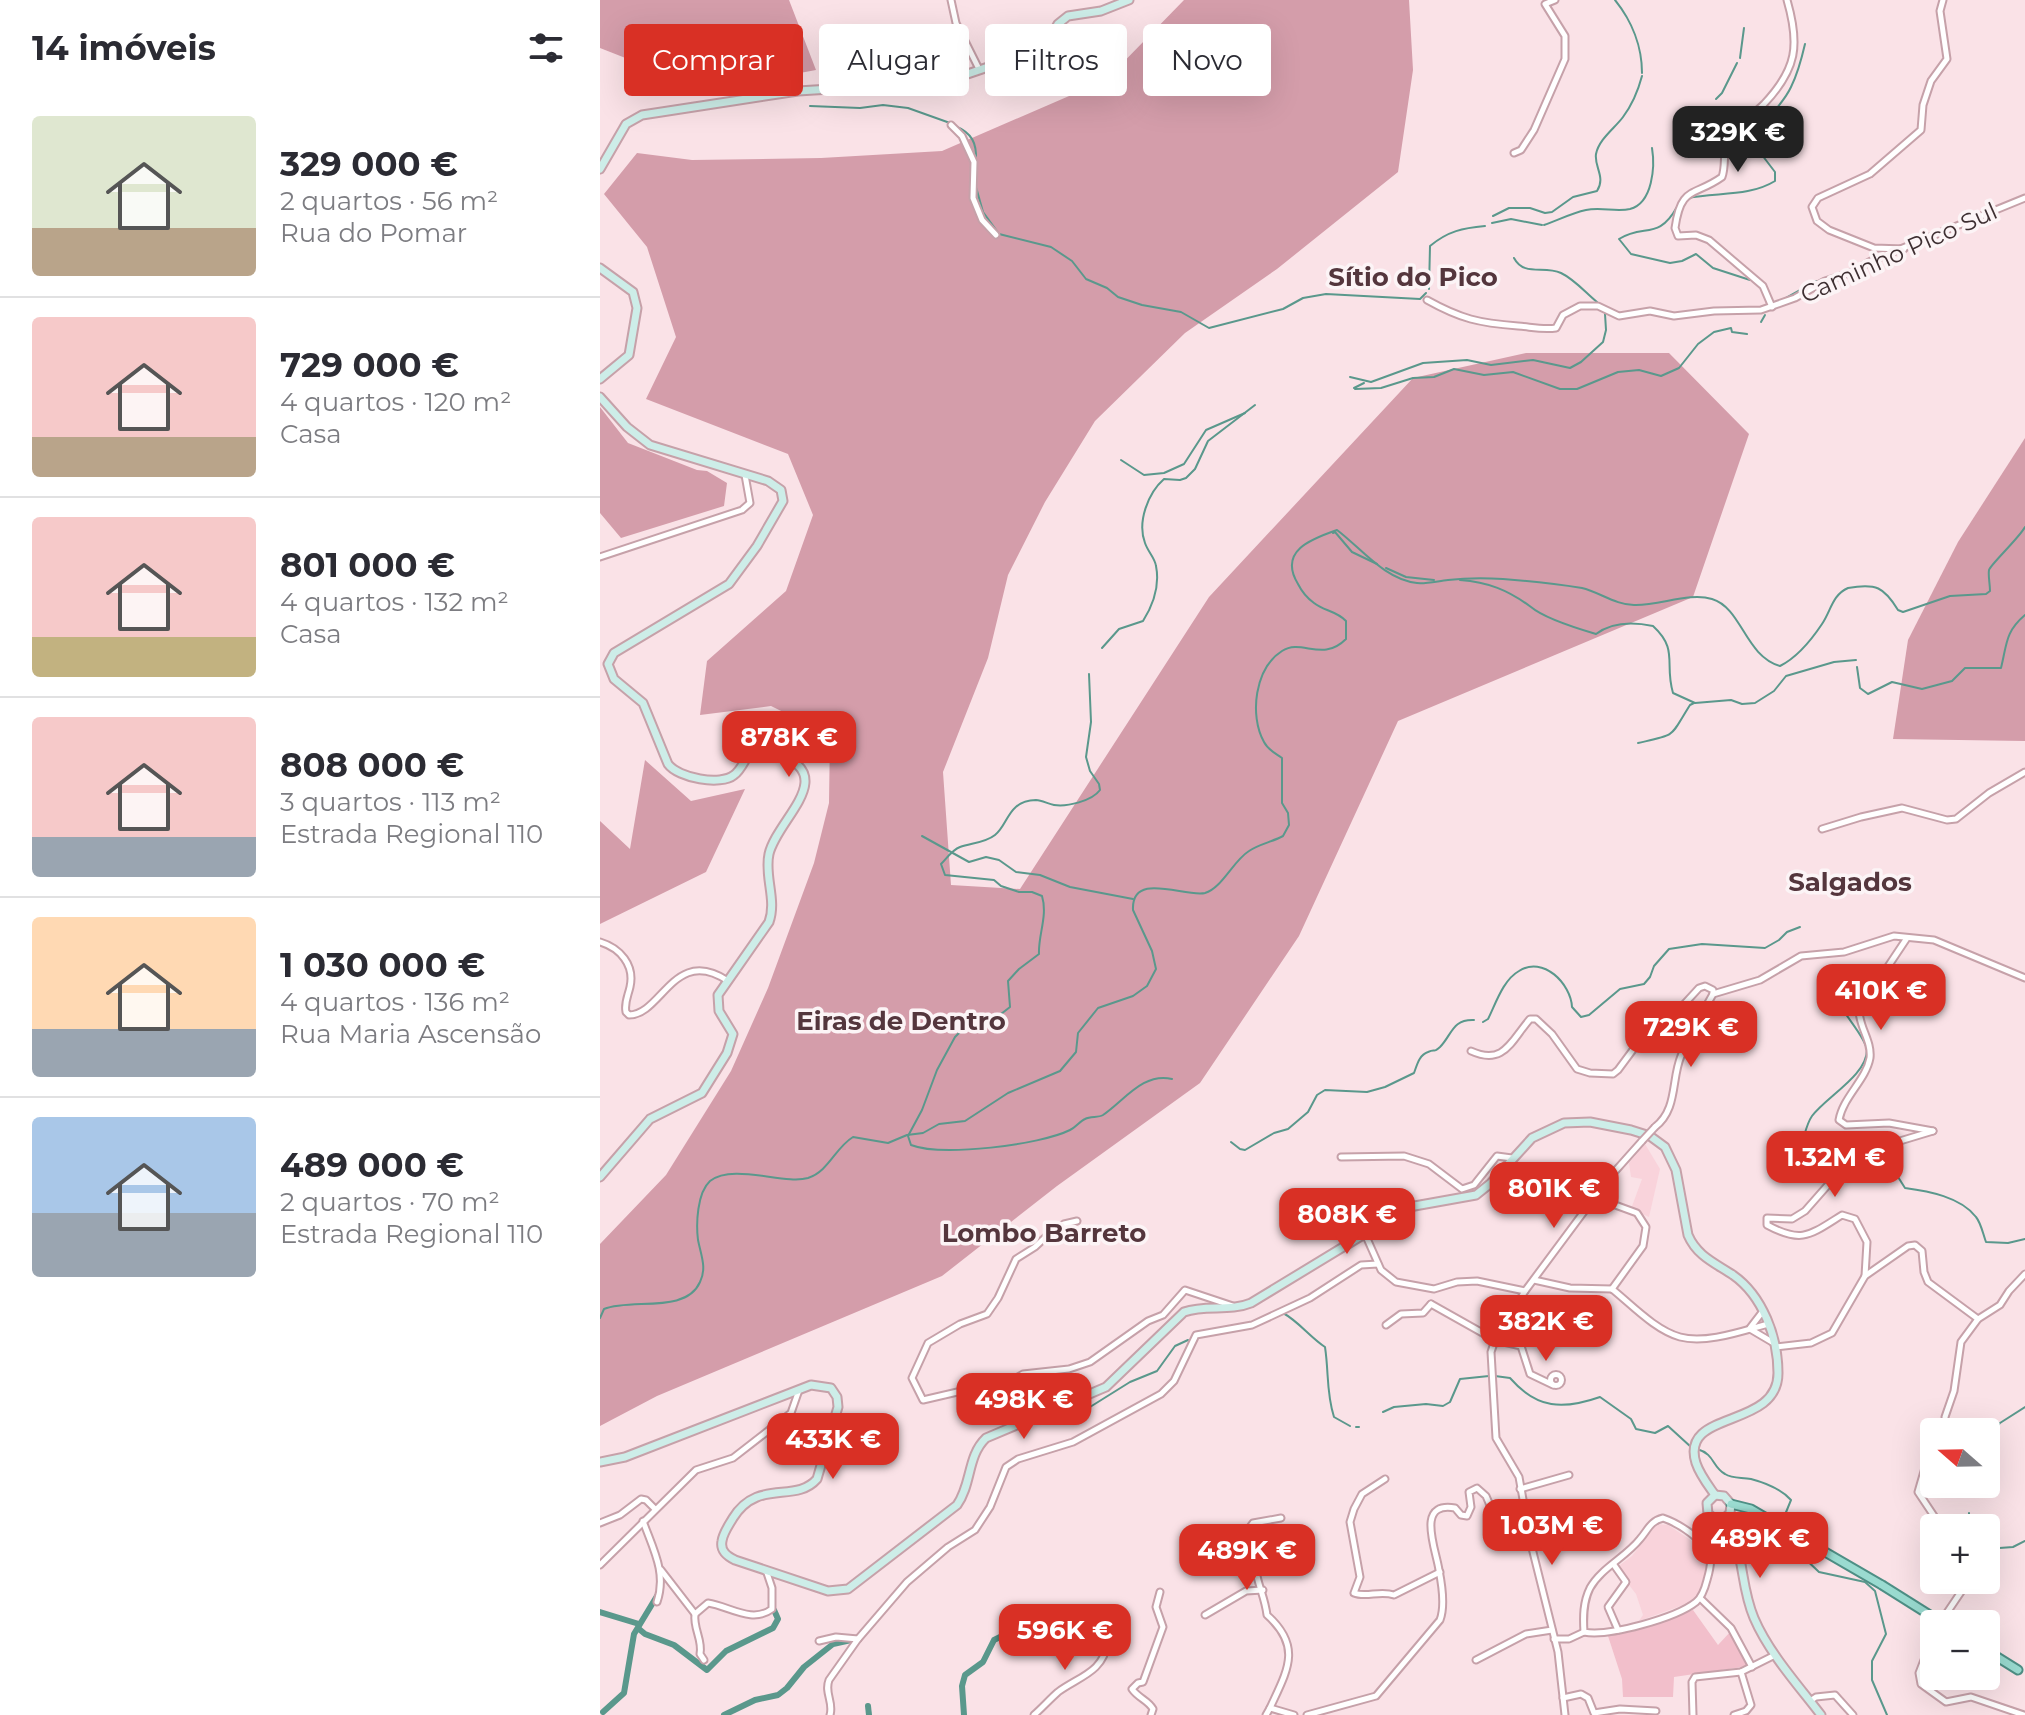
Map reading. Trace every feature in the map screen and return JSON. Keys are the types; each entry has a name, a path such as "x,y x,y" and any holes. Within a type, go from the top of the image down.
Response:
{"main road":[{"path":"600,169 632,118 798,91 944,82 979,69 1032,60 1042,53 1058,24 1068,16 1101,11 1129,0"},
{"path":"600,268 633,292 637,302 629,355 600,379"},
{"path":"600,397 627,427 650,445 779,487 783,501 777,516 729,584 614,653 608,664 614,679 643,703 668,764 675,772 687,777 730,778 749,754 760,750 797,763 805,782 769,855 771,916 718,995 717,1004 733,1038 706,1088 650,1119 600,1177"},
{"path":"600,1462 625,1457 800,1389 823,1385 831,1388 837,1397 838,1407 817,1479 809,1486 757,1496 745,1502 722,1540 725,1554 730,1558 828,1591 854,1586 957,1505 966,1488 974,1454 986,1438 1106,1387 1184,1312 1237,1308 1251,1303 1409,1207 1476,1195 1542,1132 1577,1121 1631,1130 1655,1139 1672,1157 1692,1244 1704,1257 1742,1282 1759,1301 1768,1324 1778,1375 1776,1387 1768,1401 1756,1410 1714,1424 1703,1433 1696,1446 1695,1462 1715,1495"},
{"path":"1715,1495 1724,1496 1731,1504 1751,1509 1825,1550 1920,1610"},
{"path":"1715,1495 1707,1503 1707,1510 1714,1519 1725,1518 1730,1513 1731,1504"},
{"path":"1725,1518 1737,1541 1745,1592 1754,1618 1776,1655 1821,1715"},
{"path":"2000,1659 2018,1670"}],"street":[{"path":"951,0 956,23 979,69"},
{"path":"1514,153 1521,150 1534,130 1565,59 1565,36 1545,4 1555,0"},
{"path":"1772,307 1763,286 1709,240 1696,235 1678,236 1675,228 1683,200 1690,192 1722,177 1730,136 1766,101 1790,66 1796,45 1787,0"},
{"path":"1904,249 1874,248 1829,230 1817,221 1812,207 1818,198 1870,174 1921,130 1923,105 1931,81 1947,59 1940,11 1943,0"},
{"path":"951,125 962,136 974,162 973,198 982,220 996,235"},
{"name":"Caminho Pico Sul","path":"1427,300 1462,318 1542,330 1556,328 1563,315 1580,306 1598,306 1619,316 1650,311 1674,316 1772,307 1871,261 2025,198"},
{"path":"600,557 742,510 750,503 746,474"},
{"path":"1822,829 1902,808 1947,820 1956,819 1989,793 2025,772"},
{"path":"1565,1715 1558,1652 1516,1471 1496,1438 1491,1352 1525,1291 1609,1178 1667,1114 1681,1055 1713,994 1760,980 1791,960 1809,953 1844,952 1894,936 1934,940 2025,978"},
{"path":"1865,1276 1867,1242 1855,1219 1842,1215 1811,1235 1797,1237 1770,1227 1766,1220 1770,1216 1792,1219 1805,1211 1827,1186 1867,1154 1933,1131 1889,1123 1846,1125 1839,1120 1853,1088 1867,1068 1870,1055 1859,1010 1907,938"},
{"path":"600,942 616,950 630,967 631,982 624,1004 629,1015 643,1011 681,976 705,972 729,981"},
{"path":"1471,1051 1495,1056 1503,1052 1530,1019 1536,1019 1552,1034 1577,1069 1613,1074 1638,1043 1665,1025 1699,988 1705,986 1713,990 1713,994"},
{"path":"1341,1157 1404,1156 1429,1164 1462,1189 1474,1185 1497,1156 1512,1158"},
{"path":"1596,1198 1637,1213 1646,1227 1643,1246 1612,1289"},
{"path":"1077,1221 1051,1232 1016,1259 987,1314 960,1324 928,1343 912,1378 923,1400 966,1390 995,1391 1023,1374 1069,1369 1090,1362 1148,1321 1163,1315 1185,1290 1237,1308"},
{"path":"1365,1234 1378,1264 1393,1280 1434,1289 1457,1282 1477,1281 1525,1291"},
{"path":"1750,1328 1773,1344 1811,1343 1832,1333 1865,1276 1908,1246 1915,1245 1922,1251 1928,1282 1978,1319"},
{"path":"830,1715 832,1701 828,1684 858,1639 907,1582 948,1547 975,1530 990,1507 1006,1467 1018,1459 1073,1442 1161,1394 1174,1381 1196,1335 1252,1325 1310,1298 1361,1265 1378,1264"},
{"path":"1945,1418 1954,1391 1961,1342 1978,1319 2000,1305 2025,1274"},
{"path":"1534,1280 1570,1288 1612,1289 1657,1325 1682,1337 1707,1338 1768,1324"},
{"path":"1386,1325 1401,1314 1423,1313 1431,1304 1434,1289"},
{"path":"1431,1304 1495,1340 1521,1346 1533,1376 1553,1385 1558,1385 1561,1380 1559,1375 1533,1376"},
{"path":"1750,1328 1763,1311"},
{"path":"1500,1332 1507,1343"},
{"path":"1491,1352 1507,1343"},
{"path":"600,1565 696,1470 733,1458 791,1413 800,1389"},
{"path":"1520,1489 1569,1475"},
{"path":"1385,1479 1362,1494 1350,1522 1360,1577 1354,1593 1386,1592 1394,1595 1440,1572"},
{"path":"1307,1715 1359,1702 1379,1693 1442,1617 1440,1572 1430,1529 1437,1509 1443,1506 1455,1508 1461,1515 1467,1516 1471,1507 1469,1492 1477,1488 1486,1496 1492,1510 1511,1513 1524,1511"},
{"path":"600,1523 620,1515 641,1499 655,1509"},
{"path":"1266,1715 1289,1666 1285,1634 1278,1623 1267,1615 1248,1528 1253,1523 1281,1518"},
{"path":"1558,1652 1569,1639 1584,1632 1600,1635 1618,1630 1679,1611 1700,1598 1708,1579 1711,1559 1704,1546 1669,1521 1655,1520 1625,1556 1596,1580 1588,1593 1584,1609 1584,1632"},
{"path":"643,1521 661,1570 695,1614 694,1627 702,1644 700,1654 704,1660"},
{"path":"1614,1565 1626,1582 1608,1607 1618,1630"},
{"path":"657,1602 661,1570"},
{"path":"695,1614 708,1603 748,1615 764,1615 772,1609 773,1598 766,1570"},
{"path":"1205,1615 1246,1591 1263,1590"},
{"path":"1151,1715 1153,1709 1150,1704 1132,1689 1143,1682 1163,1627 1156,1607 1160,1592"},
{"path":"1947,1610 1959,1594"},
{"path":"1700,1598 1731,1628 1752,1667"},
{"path":"1034,1715 1058,1692 1085,1678 1101,1660 1107,1643 1097,1625"},
{"path":"1476,1660 1526,1634 1552,1630"},
{"path":"819,1641 836,1637 858,1639"},
{"path":"1554,1639 1569,1639"},
{"path":"1693,1715 1692,1682 1695,1677 1741,1672 1776,1655"},
{"path":"1734,1715 1746,1711 1751,1705 1741,1672"},
{"path":"1929,1690 1946,1702 1971,1697 2024,1715"},
{"path":"1563,1698 1581,1694 1588,1698 1594,1713 1620,1709 1656,1711"},
{"path":"1810,1701 1816,1697 1835,1695 1853,1715"},
{"path":"1270,1708 1294,1715"}],"shaded area":[{"path":"600,0 789,0 798,24 624,24 624,57 600,48"},
{"path":"1184,0 1409,0 1413,70 1398,172 1277,269 1185,333 1095,421 1045,502 1008,575 988,658 943,772 951,885 1020,889 1209,597 1413,378 1526,353 1669,353 1749,434 1693,597 1398,721 1299,936 1200,1083 1057,1186 942,1276 657,1396 600,1426 600,1244 666,1175 731,1071 768,988 814,863 829,803 830,735 771,706 700,715 707,661 786,591 813,515 788,454 646,399 676,337 647,247 604,194 637,153 692,160 821,158 942,151 1069,96 1127,96 1127,58 1143,42 1143,96 1271,96 1271,24 1161,24"},
{"path":"803,36 816,70 803,72"},
{"path":"600,407 628,443 707,471 727,483 724,506 621,538 600,513"},
{"path":"2025,438 2025,741 1893,739 1908,640 1958,542"},
{"path":"645,760 691,801 745,789 706,872 600,924 600,821 630,849"},
{"path":"1645,1144 1660,1169 1649,1217 1631,1209 1642,1179 1631,1177 1629,1163"},
{"path":"1657,1524 1668,1525 1701,1547 1709,1565 1697,1597 1689,1603 1639,1621 1643,1615 1636,1594 1616,1568 1632,1556"},
{"path":"1693,1610 1718,1645 1732,1630 1749,1666 1674,1677 1673,1697 1623,1697 1622,1679 1608,1636"}],"waterway":[{"path":"1615,0 1635,35 1642,73"},
{"path":"1740,58 1744,28"},
{"path":"1759,149 1762,130 1791,87 1805,44"},
{"path":"1716,99 1737,63"},
{"path":"1493,216 1509,208 1552,212 1573,197 1597,191 1600,177 1596,154 1629,108 1642,76"},
{"path":"810,106 860,108 883,105 908,108 950,123"},
{"path":"955,126 972,139 976,161"},
{"path":"1544,225 1586,210 1625,210 1638,205 1651,183 1652,148"},
{"path":"1688,198 1755,190 1775,181 1775,172 1762,155"},
{"path":"976,187 983,212 999,234 1051,247 1072,261 1086,279 1107,288 1118,297 1181,312 1209,328 1283,309 1303,298 1326,294 1420,299 1426,293"},
{"path":"1677,207 1657,228 1619,239 1631,254 1670,263 1696,254 1713,268 1750,280"},
{"path":"1492,223 1511,219 1542,225"},
{"path":"1429,289 1430,246 1456,231 1485,226"},
{"path":"1514,258 1518,264 1529,269 1561,273 1597,302"},
{"path":"1782,300 1816,281"},
{"path":"1350,377 1371,382 1423,363 1467,360 1491,365 1533,360 1570,368 1603,342 1605,314"},
{"path":"1761,322 1765,315"},
{"path":"1355,389 1381,388 1413,378 1434,377 1454,369 1484,375 1513,372 1560,389 1577,389 1618,372 1639,370 1661,376 1679,368 1698,344 1714,332 1731,328 1732,332 1747,334"},
{"path":"1354,388 1364,383"},
{"path":"1102,648 1119,629 1143,621 1153,602 1156,566 1145,543 1142,526 1153,492 1164,479 1186,478 1195,469 1208,441 1255,405"},
{"path":"1121,460 1144,475 1164,473 1184,464 1206,430 1245,413"},
{"path":"600,1318 604,1309 671,1302 693,1292 703,1272 697,1233 698,1209 702,1193 710,1181 732,1174 808,1178 821,1170 853,1137 888,1143 907,1135 923,1133 939,1124 965,1121 1008,1093 1060,1071 1076,1052 1078,1033 1098,1008 1133,996 1147,986 1156,969 1152,951 1133,910 1135,898 1141,891 1161,888 1205,893 1217,886 1243,855 1283,836 1289,825 1288,813 1282,803 1282,758 1266,745 1259,731 1256,706 1260,680 1282,651 1297,647 1329,649 1346,639 1346,621 1309,599 1293,573 1295,555 1308,542 1337,530 1384,570 1405,581 1417,583 1503,579 1582,588 1634,605 1694,597 1712,599 1730,612 1759,653 1780,666 1809,642 1835,599 1848,588 1878,588 1903,612 1950,596 1986,594 1990,591 1991,567 2025,527"},
{"path":"1333,533 1352,552 1377,564"},
{"path":"1386,568 1406,577 1434,580"},
{"path":"1460,580 1497,588 1544,615 1596,634 1623,624 1653,626 1666,642 1673,693 1695,703 1731,700 1742,704 1755,703 1774,691 1786,676 1834,662 1856,660"},
{"path":"1857,667 1860,688 1868,694 1892,682 1922,689 1952,681 1965,668 2001,668 2010,633 2025,615"},
{"path":"1089,674 1091,722 1086,757 1100,790 1072,804 1054,805 1036,800 1019,804 995,835 957,848 941,864 945,875 994,880 1001,886 1042,896 1039,954 1008,981 1010,1007 992,1021 962,1030 955,1037 908,1136 911,1145 945,1150 1015,1145 1070,1130 1087,1118 1103,1115 1143,1084 1162,1078 1172,1079"},
{"path":"1638,743 1671,733 1694,703"},
{"path":"922,836 969,862 986,857 999,860 1016,872 1040,875 1070,887 1133,899"},
{"path":"1483,1022 1488,1019 1500,992 1513,975 1528,967 1546,969 1554,974 1567,989 1572,1007 1581,1017 1589,1015 1620,989 1644,984 1669,949 1702,944 1765,948 1787,932 1800,927"},
{"path":"1842,1008 1866,1045 1865,1059 1853,1077 1812,1116 1797,1170 1801,1172 1826,1161 1848,1145 1871,1138 1893,1137 1897,1140"},
{"path":"1231,1142 1245,1150 1274,1133 1288,1129 1308,1112 1317,1095 1325,1090 1367,1092 1414,1073 1422,1055 1440,1047 1461,1022 1474,1020"},
{"path":"1898,1143 1893,1169 1905,1188 1934,1193 1962,1204 1978,1219 1986,1242 2008,1243 2025,1239"},
{"path":"1283,1313 1325,1347 1331,1408 1334,1417 1350,1426"},
{"path":"1028,1424 1075,1408 1090,1407 1130,1382 1157,1371 1175,1346 1188,1340"},
{"path":"1383,1412 1394,1407 1443,1406 1450,1402 1460,1379 1489,1376"},
{"path":"1495,1376 1510,1378 1530,1396 1551,1404 1574,1404 1600,1397 1631,1419 1636,1429 1655,1433 1668,1426 1691,1447"},
{"path":"2000,1423 2025,1407"},
{"path":"1697,1449 1707,1454 1725,1474 1762,1482 1787,1496 1791,1500 1782,1522"},
{"path":"1780,1528 1778,1533 1819,1572 1865,1582 1875,1591 1886,1634 1872,1661 1872,1680 1887,1715"},
{"path":"2000,1548 2013,1547 2025,1541"},
{"path":"603,1712 624,1693 634,1634 657,1596"},
{"path":"639,1629 674,1645 707,1670 726,1651 773,1628 778,1619 774,1610"},
{"path":"600,1612 639,1624"},
{"path":"964,1715 962,1686 965,1675 983,1662 994,1640 1034,1620 1057,1613 1073,1616 1101,1631"},
{"path":"724,1715 755,1700 778,1695 804,1667 833,1644 851,1640"},
{"path":"868,1706 869,1715"}],"district":[{"name":"Sítio do Pico","path":"1413,277"},
{"name":"Salgados","path":"1850,882"},
{"name":"Eiras de Dentro","path":"901,1021"},
{"name":"Lombo Barreto","path":"1044,1233"}]}
